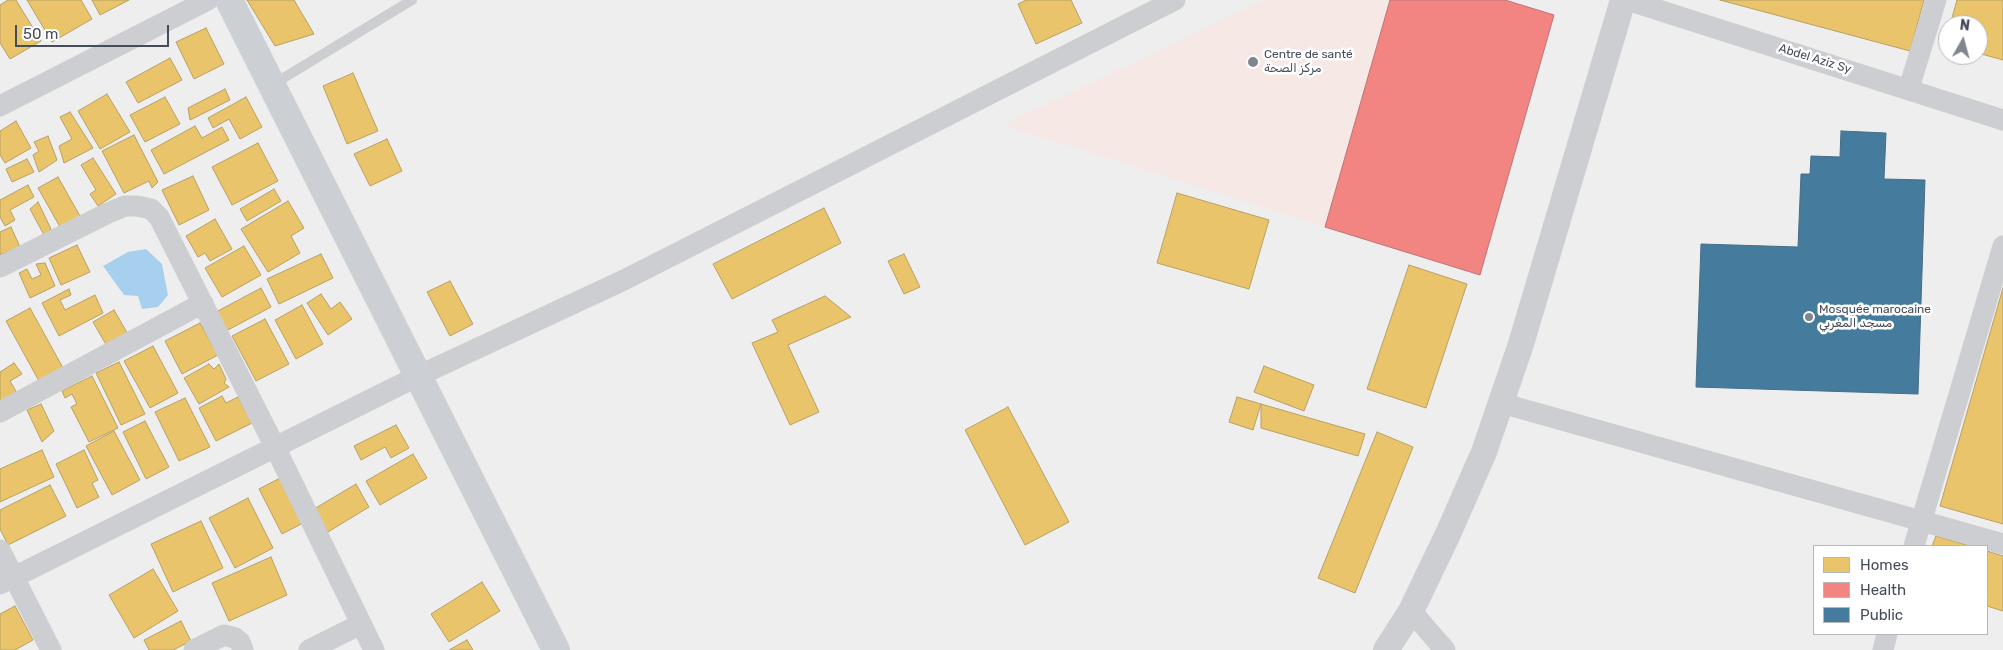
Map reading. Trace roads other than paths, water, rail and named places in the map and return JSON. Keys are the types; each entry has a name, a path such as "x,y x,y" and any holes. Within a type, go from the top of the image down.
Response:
{"main road":[{"path":"229,0 556,650"}],"street":[{"path":"0,106 208,0"},
{"path":"7,581 418,376 624,280 1175,0"},
{"path":"1386,650 1411,611 1484,452 1524,335 1623,0"},
{"name":"Abdel Aziz Sy","path":"1627,0 1909,88 2003,120"},
{"path":"1909,88 1936,0"},
{"path":"0,268 125,206 151,209 159,217 275,447 374,650"},
{"path":"1914,545 2001,258"},
{"path":"0,412 203,303"},
{"path":"1501,403 2003,544"},
{"path":"0,550 7,581 51,650"},
{"path":"1411,611 1445,650"},
{"path":"309,650 361,624"},
{"path":"194,650 224,635 235,638 240,642 243,650"},
{"path":"1882,650 1887,635"}],"lane":[{"path":"271,85 412,0"}],"water":[{"path":"146,249 162,264 168,295 158,307 142,309 138,296 124,295 103,266 128,252"}],"place":[{"name":"Centre de santé مركز الصحة","path":"1253,62"},
{"name":"Mosquée marocaine مسجد المغربي","path":"1809,317"}]}
